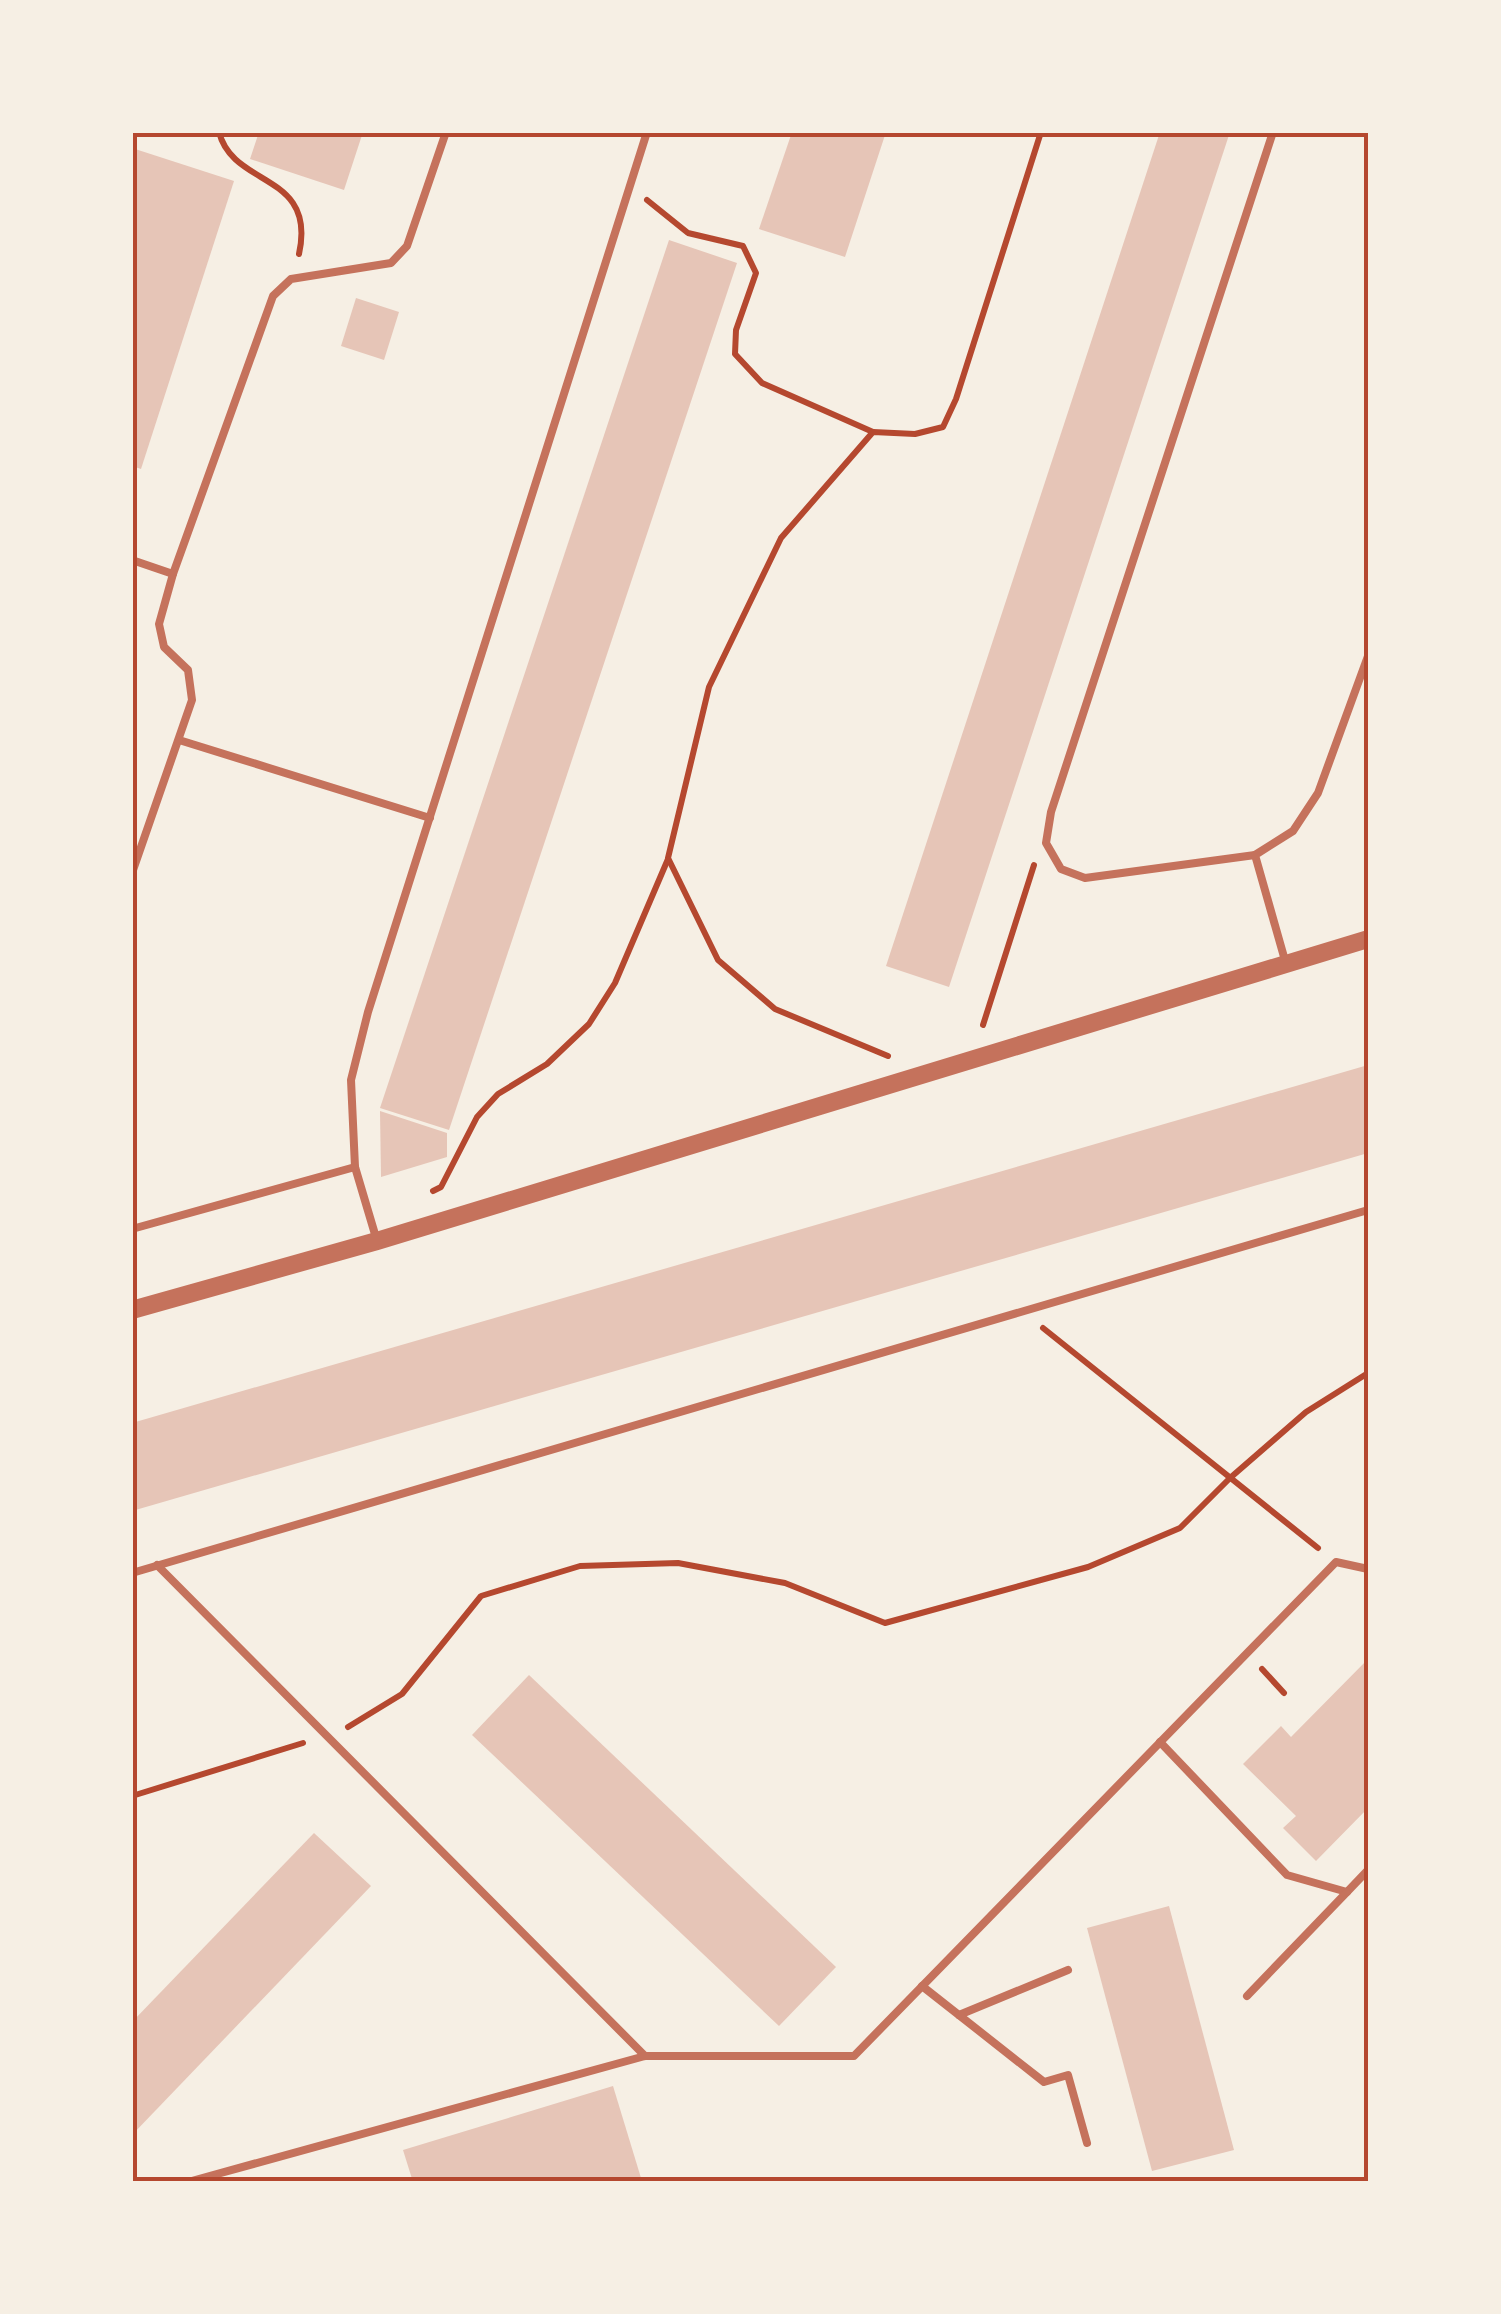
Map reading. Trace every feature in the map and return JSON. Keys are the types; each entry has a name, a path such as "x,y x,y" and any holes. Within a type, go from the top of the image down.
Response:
{"street":[{"path":"132,1310 378,1241 1368,939"}],"lane":[{"path":"132,873 192,700 188,670 164,647 159,624 173,574 273,296 290,279 390,263 407,246 446,132"},
{"path":"378,1241 355,1167 350,1080 368,1012 648,132"},
{"path":"1273,132 1051,812 1046,844 1061,869 1086,878 1255,855 1293,831 1318,793 1368,656"},
{"path":"132,560 173,574"},
{"path":"178,740 430,818"},
{"path":"1255,855 1286,964"},
{"path":"132,1229 355,1167"},
{"path":"132,1573 1368,1210"},
{"path":"188,2182 645,2056 854,2056 1336,1562 1368,1570"},
{"path":"157,1566 645,2056"},
{"path":"1160,1742 1287,1875 1347,1892"},
{"path":"1246,1996 1368,1870"},
{"path":"959,2015 1068,1970"},
{"path":"922,1986 1044,2082 1068,2075 1087,2143"}],"path":[{"path":"219,132 222,142 241,163 294,202 304,225 290,279"},
{"path":"630,186 688,233 743,246 756,273 736,330 735,354 762,383 873,432 915,434 943,427 956,399 1041,132"},
{"path":"423,1195 441,1187 477,1117 498,1094 547,1064 589,1024 616,983 668,858 708,687 781,538 873,432"},
{"path":"983,1024 1051,812"},
{"path":"668,858 718,960 775,1009 888,1056"},
{"path":"1023,1311 1336,1562"},
{"path":"132,1796 327,1736 365,1718 402,1694 481,1596 580,1566 696,1566 785,1584 885,1623 1088,1567 1180,1528 1306,1412 1368,1373"}],"building":[{"path":"259,132 363,132 344,190 250,159"},
{"path":"792,132 886,132 845,257 759,229"},
{"path":"1160,132 1230,132 949,987 886,966"},
{"path":"132,148 234,181 141,469 132,466"},
{"path":"669,240 737,263 449,1130 380,1108"},
{"path":"356,298 399,312 384,360 341,346"},
{"path":"1368,1065 1368,1153 132,1511 132,1423"},
{"path":"380,1111 447,1133 447,1157 381,1177"},
{"path":"1368,1659 1368,1808 1316,1861 1283,1828 1296,1816 1243,1764 1281,1726 1291,1737"},
{"path":"529,1675 836,1967 779,2026 472,1735"},
{"path":"314,1833 371,1886 132,2135 132,2022"},
{"path":"1169,1906 1234,2150 1152,2171 1087,1928"},
{"path":"613,2086 641,2178 629,2182 413,2182 403,2150"}]}
